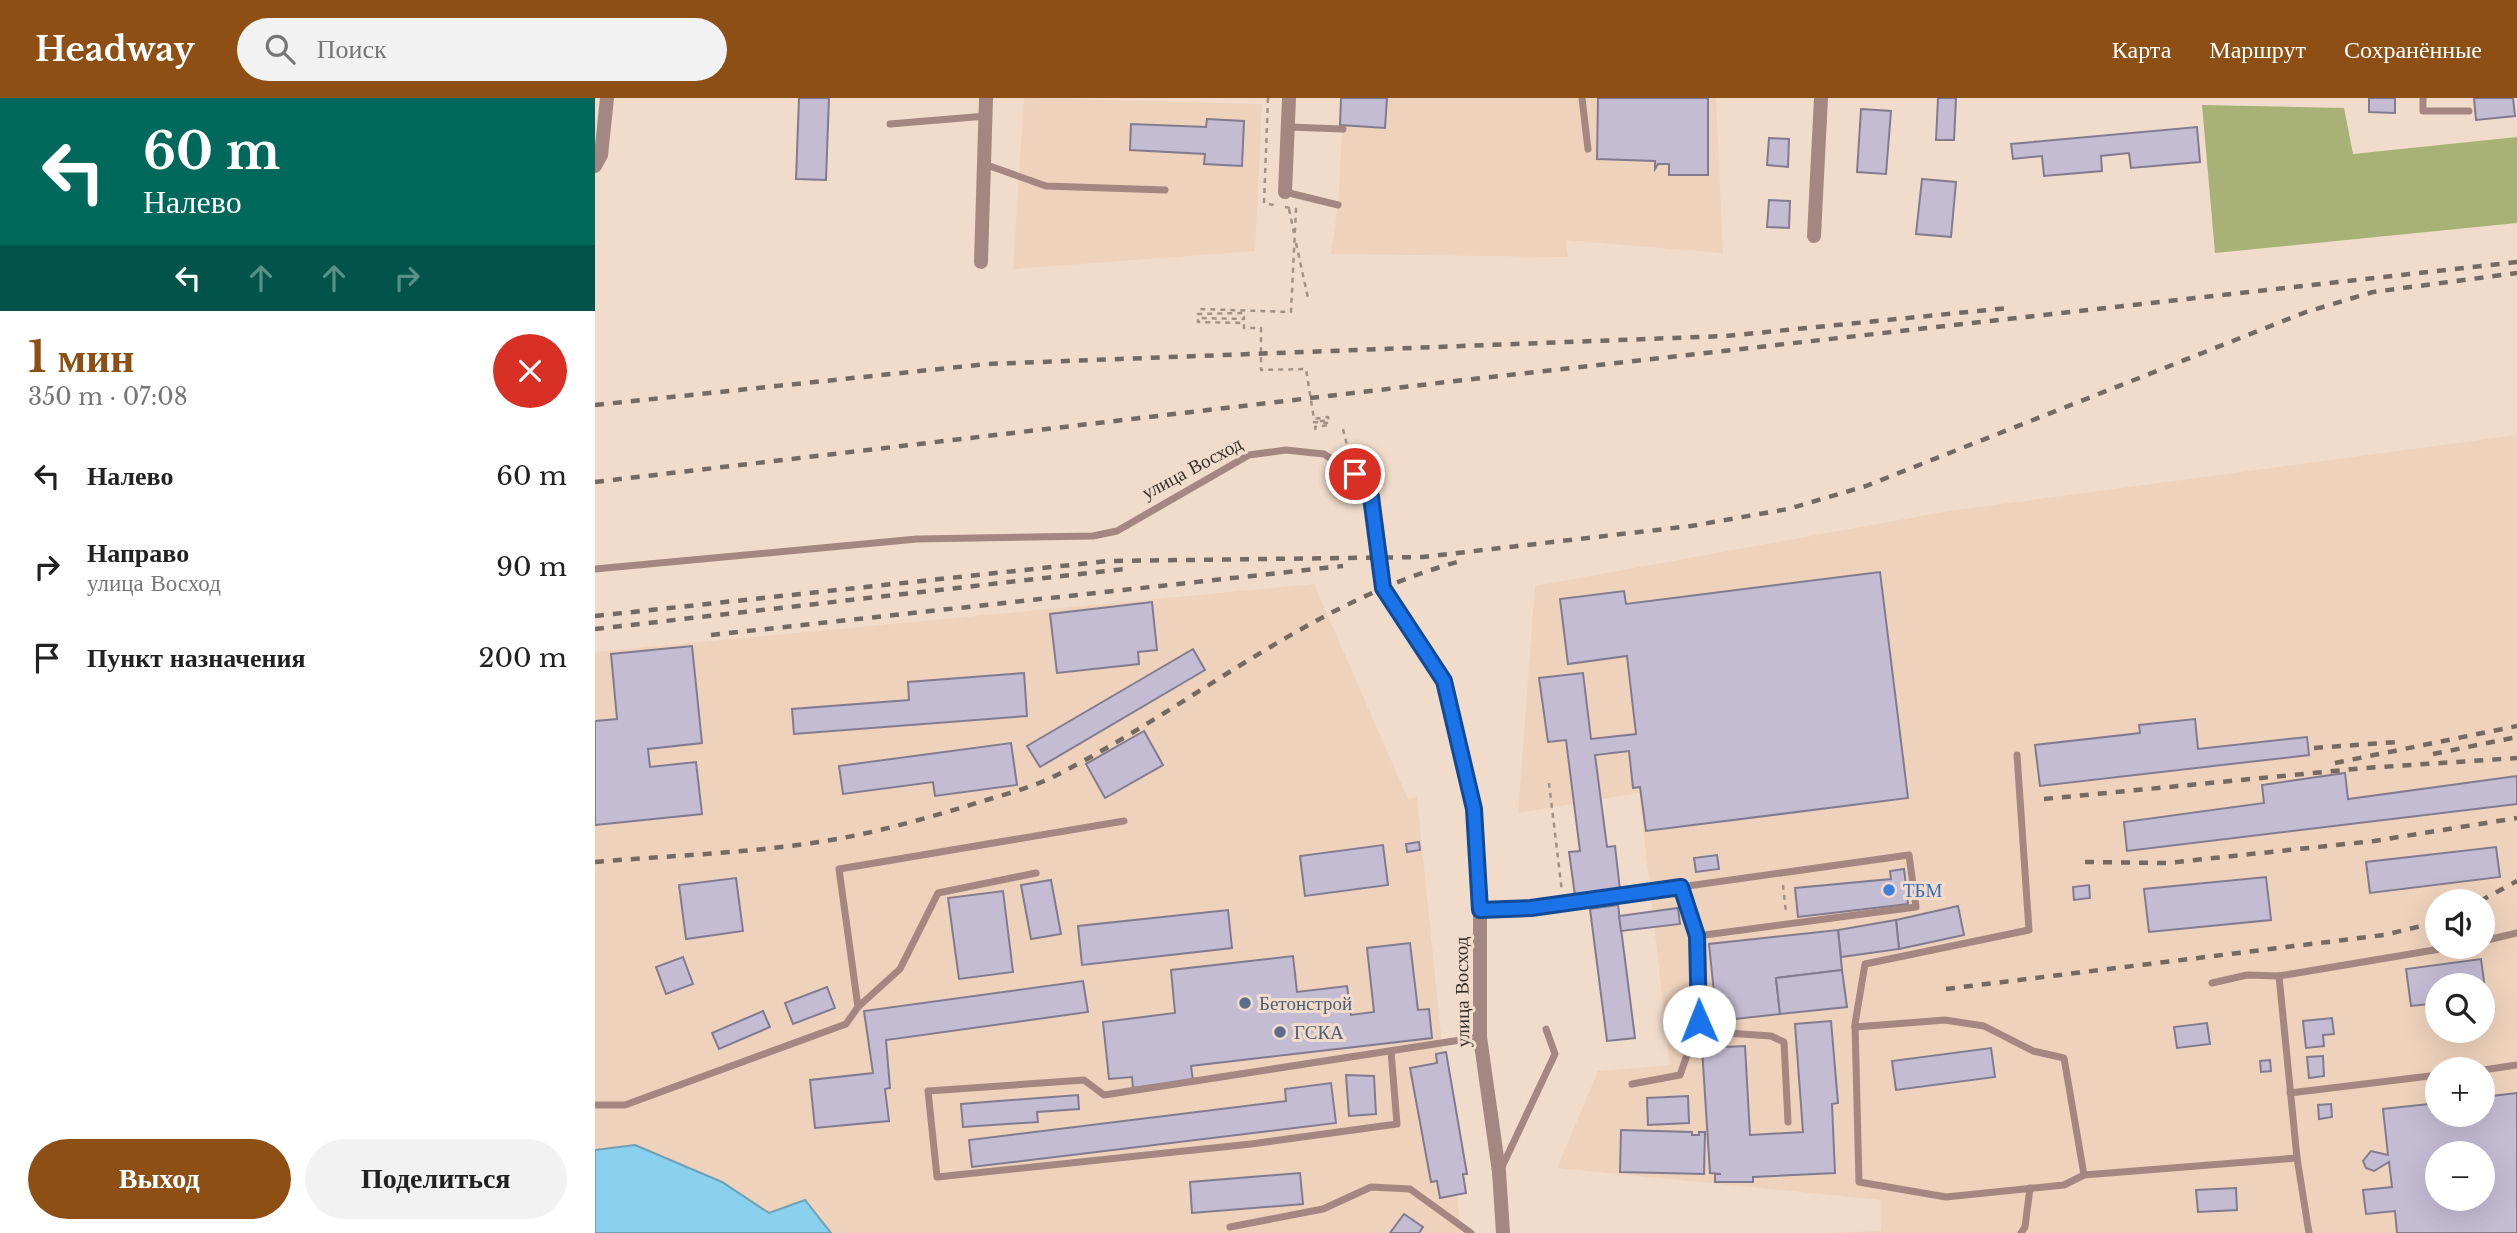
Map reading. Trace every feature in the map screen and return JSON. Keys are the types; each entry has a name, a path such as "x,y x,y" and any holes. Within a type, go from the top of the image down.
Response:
{"street":[{"path":"595,166 601,155 607,98"},
{"path":"981,262 986,98"},
{"path":"1285,192 1289,98"},
{"path":"1814,236 1821,98"},
{"name":"улица Восход","path":"1383,588 1444,681 1474,809 1480,910 1480,1037 1499,1172 1503,1233"}],"lane":[{"path":"1581,98 1588,149"},
{"path":"2423,98 2423,111 2469,111"},
{"path":"890,124 986,116"},
{"path":"1288,127 1343,129"},
{"path":"984,164 1046,186 1165,190"},
{"path":"1285,192 1338,205"},
{"name":"улица Восход","path":"595,569 917,539 1093,536 1117,531 1249,455 1286,450 1324,454 1355,474 1371,497 1383,588"},
{"path":"2017,755 2029,930 1865,964 1855,1027 1859,1182 1946,1197 2064,1185 2084,1175 2297,1158"},
{"path":"858,1007 839,869 1124,821"},
{"path":"1480,910 1563,903 1909,855 1916,907 1697,936"},
{"path":"595,1105 625,1105 846,1024 858,1007 900,969 938,893 1036,873"},
{"path":"1632,1084 1680,1074 1699,1021 1697,936 1681,887"},
{"path":"2495,938 2517,933"},
{"path":"2212,983 2248,975 2279,975 2425,951"},
{"path":"2279,975 2297,1158 2309,1233"},
{"path":"1855,1027 1945,1020 1985,1026 2033,1051 2064,1058 2084,1175"},
{"path":"1499,1172 1555,1054 1546,1029"},
{"path":"1696,1031 1771,1036 1784,1042 1787,1122"},
{"path":"1391,1051 1397,1124 1251,1144 937,1177 928,1091 1084,1080 1104,1095 1480,1037"},
{"path":"2495,1068 2517,1065"},
{"path":"2290,1093 2425,1077"},
{"path":"1230,1227 1323,1209 1371,1187 1410,1189 1471,1233"},
{"path":"2021,1233 2025,1227 2030,1188"}],"path":[{"path":"1285,192 1308,298"},
{"path":"1293,298 1291,312 1200,309 1198,314 1244,313 1244,319 1198,318 1198,322 1244,323 1244,328 1261,328 1261,369 1306,369 1314,419 1328,417 1329,420 1314,422 1329,423 1315,427 1316,432"},
{"path":"1343,429 1355,474"},
{"path":"1549,783 1563,903"},
{"path":"1781,873 1788,923"}],"shaded area":[{"path":"1024,98 1262,104 1255,251 1013,269"},
{"path":"1344,98 1716,98 1723,253 1566,240 1568,257 1331,254 1338,205"},
{"path":"2517,435 2517,1233 1823,1233 1881,1231 1881,1200 1557,1168 1598,1071 1670,1065 1639,793 1518,813 1535,586 1949,511"},
{"path":"1314,584 1408,799 1417,797 1461,1233 595,1233 595,652"}],"green space":[{"path":"2202,105 2344,108 2353,154 2517,137 2517,223 2215,253"}],"water":[{"path":"635,1145 722,1182 769,1213 805,1200 831,1233 595,1233 595,1150"}],"building":[{"path":"799,98 829,98 826,180 796,179"},
{"path":"1341,98 1387,98 1385,128 1340,125"},
{"path":"1598,98 1708,98 1708,175 1669,175 1669,164 1658,164 1655,169 1655,161 1597,159"},
{"path":"1938,98 1956,98 1954,140 1936,140"},
{"path":"2369,98 2395,98 2395,113 2369,112"},
{"path":"2474,98 2513,98 2515,116 2476,120"},
{"path":"1861,109 1891,111 1886,174 1857,172"},
{"path":"1207,119 1244,121 1242,166 1204,164 1205,154 1130,150 1131,124 1206,127"},
{"path":"2197,127 2200,162 2131,168 2129,153 2101,156 2102,171 2044,176 2042,156 2013,159 2011,144"},
{"path":"1769,138 1789,139 1788,167 1767,165"},
{"path":"1922,179 1956,182 1951,237 1916,234"},
{"path":"1769,200 1790,201 1789,228 1767,227"},
{"path":"1880,572 1908,798 1646,831 1640,787 1633,788 1629,751 1595,755 1607,847 1615,846 1620,890 1575,896 1569,852 1580,851 1566,740 1548,742 1539,678 1583,673 1591,739 1636,734 1627,656 1568,664 1560,599 1624,591 1626,604"},
{"path":"1152,602 1157,650 1138,652 1139,664 1057,673 1050,614"},
{"path":"692,646 702,743 648,749 650,767 696,762 702,814 595,825 595,721 617,719 611,654"},
{"path":"1193,649 1205,670 1040,767 1027,746"},
{"path":"1024,673 1027,716 794,734 792,709 909,700 908,682"},
{"path":"2195,719 2198,749 2307,737 2309,755 2040,786 2035,745 2140,733 2139,725"},
{"path":"1144,731 1163,765 1105,798 1086,764"},
{"path":"1011,743 1017,785 935,796 933,782 843,794 839,766"},
{"path":"2345,773 2348,799 2517,776 2517,804 2127,851 2124,822 2264,803 2262,785"},
{"path":"1419,842 1420,850 1407,852 1406,844"},
{"path":"1383,845 1388,885 1305,896 1300,856"},
{"path":"2496,847 2500,877 2370,893 2366,862"},
{"path":"1717,855 1719,869 1696,872 1694,858"},
{"path":"1904,869 1908,904 1798,917 1795,888 1891,879 1890,871"},
{"path":"2266,877 2271,920 2149,932 2144,889"},
{"path":"736,878 743,931 686,939 679,885"},
{"path":"1051,880 1061,934 1031,939 1021,885"},
{"path":"2089,885 2090,898 2074,900 2073,887"},
{"path":"1003,891 1013,972 959,979 948,898"},
{"path":"1618,905 1635,1038 1607,1041 1590,909"},
{"path":"1958,906 1964,935 1899,949 1896,920"},
{"path":"1678,908 1680,924 1621,931 1619,916"},
{"path":"1228,910 1232,948 1082,965 1078,926"},
{"path":"1896,920 1899,949 1841,957 1838,930"},
{"path":"1838,930 1842,970 1776,978 1780,1014 1717,1021 1709,944"},
{"path":"1410,943 1418,1010 1429,1009 1432,1038 1191,1066 1193,1081 1133,1088 1132,1077 1109,1079 1103,1022 1175,1013 1171,970 1293,956 1297,992 1347,986 1351,1015 1374,1012 1367,948"},
{"path":"683,957 693,984 666,994 656,967"},
{"path":"2481,959 2483,973 2425,973 2425,1004 2411,1006 2406,969"},
{"path":"1842,970 1847,1007 1780,1014 1776,978"},
{"path":"1083,981 1088,1012 886,1040 890,1088 885,1089 889,1121 815,1128 810,1080 873,1073 864,1011"},
{"path":"827,987 835,1008 793,1024 785,1003"},
{"path":"763,1011 770,1027 719,1049 712,1033"},
{"path":"2332,1018 2334,1034 2323,1035 2324,1046 2306,1048 2303,1021"},
{"path":"1831,1021 1838,1103 1832,1104 1835,1173 1753,1177 1753,1182 1715,1182 1715,1174 1721,1174 1710,1173 1702,1048 1745,1046 1750,1135 1803,1132 1795,1024"},
{"path":"2207,1023 2210,1044 2177,1048 2174,1027"},
{"path":"1991,1048 1995,1077 1896,1090 1892,1061"},
{"path":"1446,1052 1467,1174 1463,1174 1466,1193 1440,1198 1437,1181 1431,1182 1410,1068 1437,1063 1436,1054"},
{"path":"2323,1056 2324,1076 2309,1078 2307,1057"},
{"path":"2270,1060 2271,1071 2261,1072 2260,1061"},
{"path":"1346,1075 1374,1076 1376,1114 1349,1116"},
{"path":"1331,1083 1336,1123 972,1167 969,1140 1286,1101 1285,1089"},
{"path":"2517,1093 2517,1233 2397,1233 2395,1211 2366,1214 2363,1190 2392,1187 2389,1162 2374,1171 2366,1168 2363,1161 2371,1151 2388,1155 2383,1109 2425,1104 2425,1127 2495,1127 2495,1096"},
{"path":"1078,1095 1079,1109 1037,1112 1038,1122 963,1127 961,1104"},
{"path":"1688,1096 1689,1123 1648,1125 1647,1098"},
{"path":"2331,1104 2332,1117 2319,1119 2318,1105"},
{"path":"1621,1130 1692,1132 1692,1135 1705,1132 1704,1174 1620,1172"},
{"path":"1300,1173 1303,1204 1192,1213 1190,1182"},
{"path":"2236,1188 2237,1210 2198,1212 2196,1190"},
{"path":"1404,1214 1423,1227 1419,1233 1390,1233"}],"railway":[{"path":"595,482 1464,380 2517,262"},
{"path":"595,616 1108,561 1423,557 1691,526 1788,509 1866,486 2306,312 2373,292 2517,273"},
{"path":"595,405 987,364 1726,336 2008,308"},
{"path":"595,862 747,851 837,839 904,824 1024,789 1045,781 1106,748 1255,656 1356,600 1409,578 1465,560"},
{"path":"711,635 1343,566"},
{"path":"595,629 1124,569"},
{"path":"2335,763 2517,726"},
{"path":"2433,754 2517,737"},
{"path":"2314,748 2397,742"},
{"path":"2044,799 2365,768 2517,758"},
{"path":"2085,862 2167,863 2374,841 2517,818"},
{"path":"2495,893 2517,881"},
{"path":"1946,989 2384,935 2425,925"}],"place":[{"name":"ТБМ","path":"1889,890"},
{"name":"Бетонстрой","path":"1245,1003"},
{"name":"ГСКА","path":"1280,1032"}],"route":[{"path":"1355,474 1371,497 1383,588 1444,681 1474,809 1480,910 1531,908 1681,887 1697,936 1699,1021"}]}
